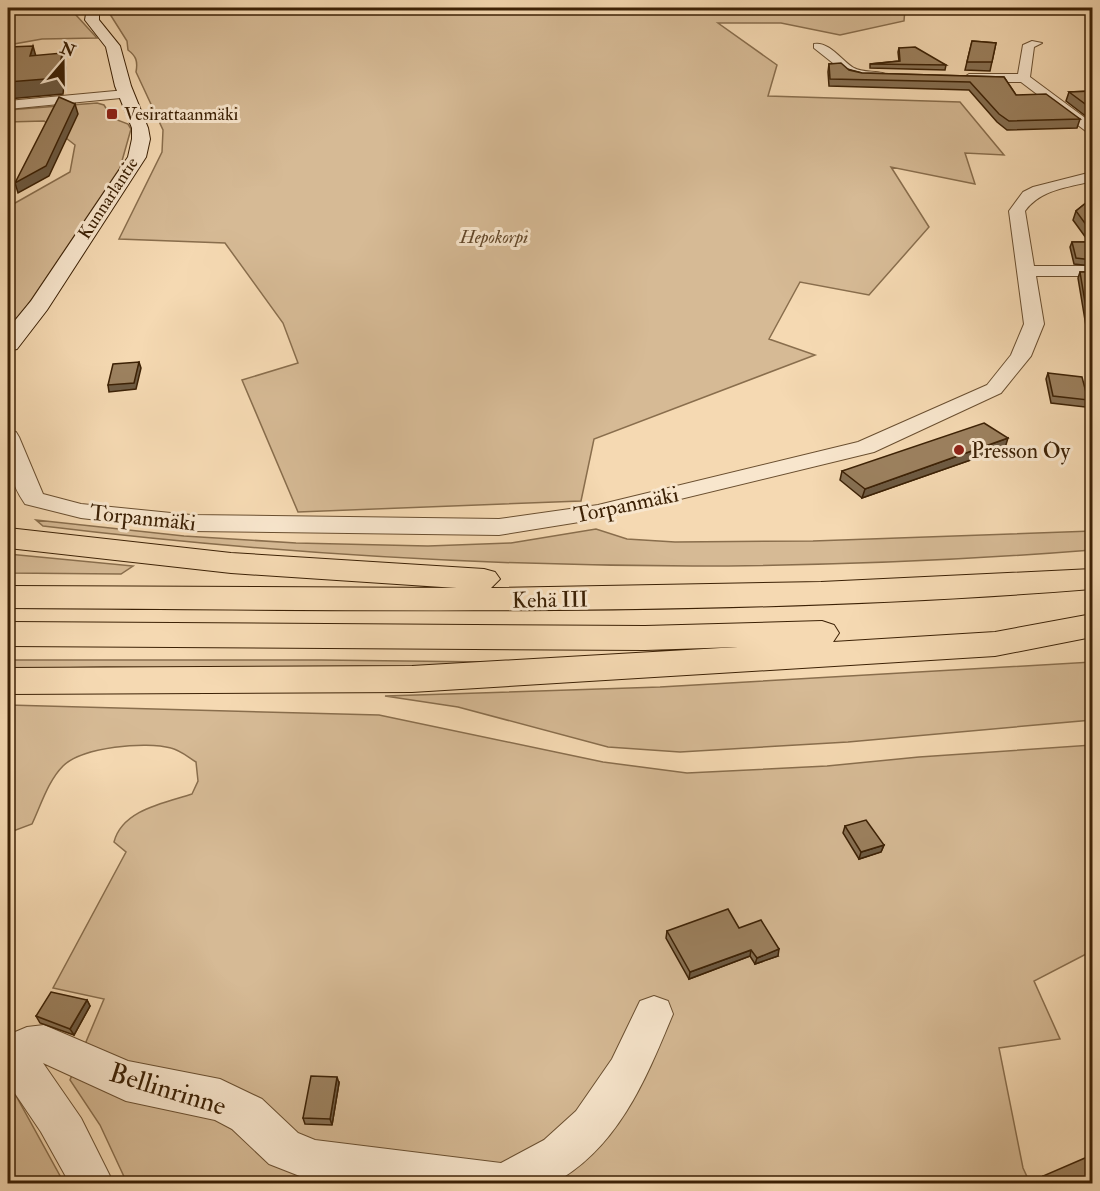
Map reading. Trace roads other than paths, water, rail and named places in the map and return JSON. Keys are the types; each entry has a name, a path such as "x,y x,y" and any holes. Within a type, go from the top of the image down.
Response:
{"highway":[{"path":"8,538 231,563 490,579 711,583 843,593"},
{"name":"Kehä III","path":"8,597 486,600 843,593 1092,579"},
{"name":"Kehä III","path":"8,634 645,638 897,632 1092,620"},
{"path":"8,681 435,678 995,644 1092,626"}],"main road":[{"name":"Kunnarlantie","path":"8,344 39,305 137,157 141,139 140,128 126,94 116,53 92,20 93,8"}],"street":[{"path":"1024,78 1029,45 1036,42"},
{"path":"818,46 852,72 900,77"},
{"path":"959,78 1024,78 1092,129"},
{"path":"8,105 126,94"},
{"name":"Torpanmäki","path":"8,437 25,485 34,499 81,511 191,523 384,527 499,527 598,512 866,447 994,389 1021,356 1034,324 1017,211 1029,195 1039,190 1092,177"},
{"path":"1025,271 1092,271"},
{"path":"505,1184 559,1155 609,1107 635,1059 654,1014"},
{"name":"Bellinrinne","path":"9,1055 27,1046 44,1044 126,1081 220,1101 247,1114 284,1149 315,1161 499,1184"},
{"path":"9,1055 35,1084 79,1153 92,1184"}],"place":[{"name":"Vesirattaanmäki","path":"112,114"},
{"name":"Presson Oy","path":"959,450"}],"park label":[{"name":"Hepokorpi","path":"494,237"}]}
